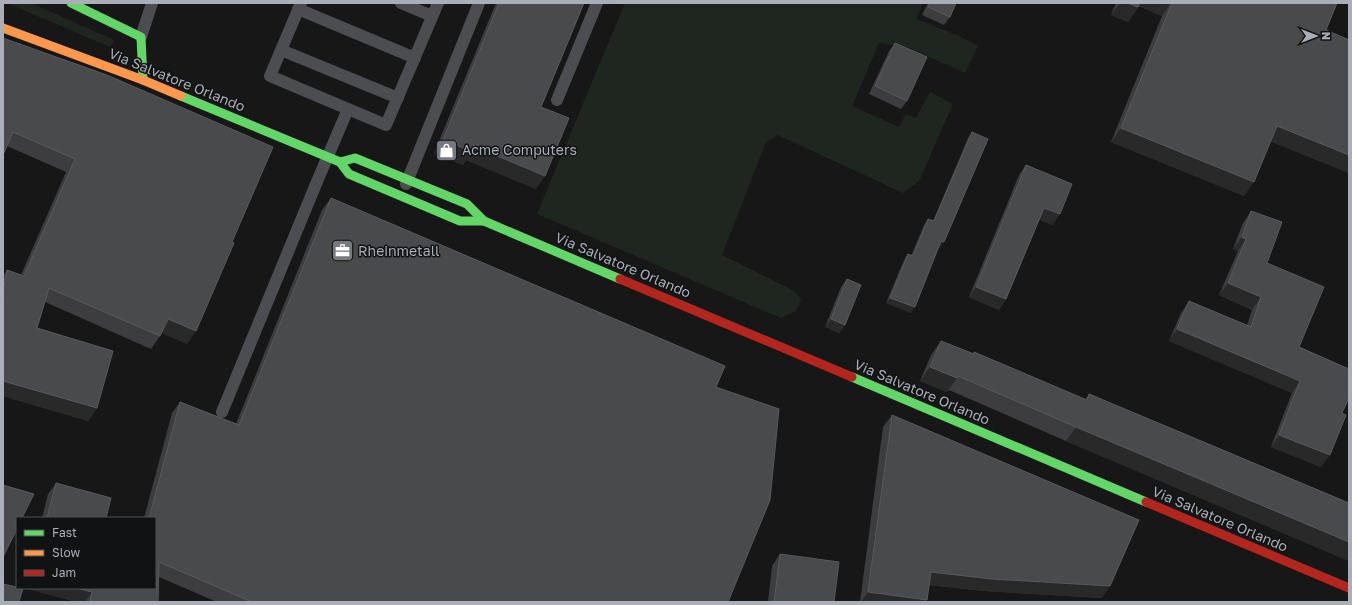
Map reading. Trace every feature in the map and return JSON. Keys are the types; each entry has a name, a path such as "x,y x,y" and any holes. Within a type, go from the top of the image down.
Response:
{"main road":[{"path":"71,3 141,37 143,80"},
{"name":"Via Salvatore Orlando","path":"3,28 143,80 340,162 349,174 460,221 484,221"},
{"name":"Via Salvatore Orlando","path":"340,162 355,158 467,204 484,221 1349,588"}],"lane":[{"path":"141,37 152,3"},
{"path":"400,3 432,16"},
{"path":"415,58 300,6 270,76 386,125 398,98 415,58 432,16 438,3"},
{"path":"401,196 479,3"},
{"path":"558,100 596,3"},
{"path":"281,50 398,98"},
{"path":"222,412 348,109"}],"shaded area":[{"path":"7,3 31,3 114,40 110,47"},
{"path":"625,3 923,3 916,19 957,35 978,46 965,73 907,47 879,43 852,106 899,127 906,114 916,118 930,92 953,104 919,181 903,193 778,135 766,142 722,255 794,291 801,299 796,311 781,318 537,214"}],"building":[{"path":"499,3 584,3 541,107 569,118 545,176 474,146 472,152 443,140"},
{"path":"930,3 956,3 950,17 928,7"},
{"path":"1127,3 1140,3 1138,7"},
{"path":"1172,3 1337,3 1326,30 1349,40 1349,155 1277,126 1254,182 1121,128"},
{"path":"3,38 107,75 273,147 196,331 168,319 160,336 49,288 37,328 113,351 97,408 3,381 3,291 7,270 24,276 75,159 13,132 3,155"},
{"path":"895,43 927,57 907,101 875,86"},
{"path":"972,132 988,139 944,242 941,241 915,307 890,298 908,254 913,256 928,219 934,221"},
{"path":"1026,165 1072,184 1060,214 1044,208 1006,299 976,287"},
{"path":"331,198 725,366 716,387 779,409 770,500 728,602 252,602 159,562 158,602 90,602 92,592 80,589 156,589 156,517 149,517 180,402 239,425"},
{"path":"1251,211 1282,222 1267,263 1324,287 1299,347 1349,369 1349,398 1342,413 1346,415 1330,455 1279,435 1300,381 1177,329 1189,301 1251,327 1261,297 1228,283 1246,239 1242,237"},
{"path":"847,279 861,285 845,325 831,319"},
{"path":"941,341 974,354 974,352 1087,400 1089,394 1349,503 1349,542 958,376 957,378 930,367"},
{"path":"892,415 1139,520 1110,586 992,579 931,572 927,600 868,592"},
{"path":"56,483 111,498 106,517 47,517"},
{"path":"3,485 34,494 22,517 16,517 16,531 3,557"},
{"path":"780,554 839,562 834,602 774,602"},
{"path":"3,584 16,587 16,589 23,589 19,602 3,602"}],"traffic: fast":[{"path":"71,3 141,37 143,80"},
{"path":"181,96 340,162 349,174 460,221 484,221"},
{"path":"340,162 355,158 467,204 484,221 620,279"},
{"path":"852,377 1146,502"}],"traffic: slow":[{"path":"3,28 143,80 181,96"}],"traffic: jam":[{"path":"620,279 852,377"},
{"path":"1146,502 1349,588"}],"place":[{"name":"Acme Computers","path":"447,150"},
{"name":"Rheinmetall","path":"342,251"}]}
